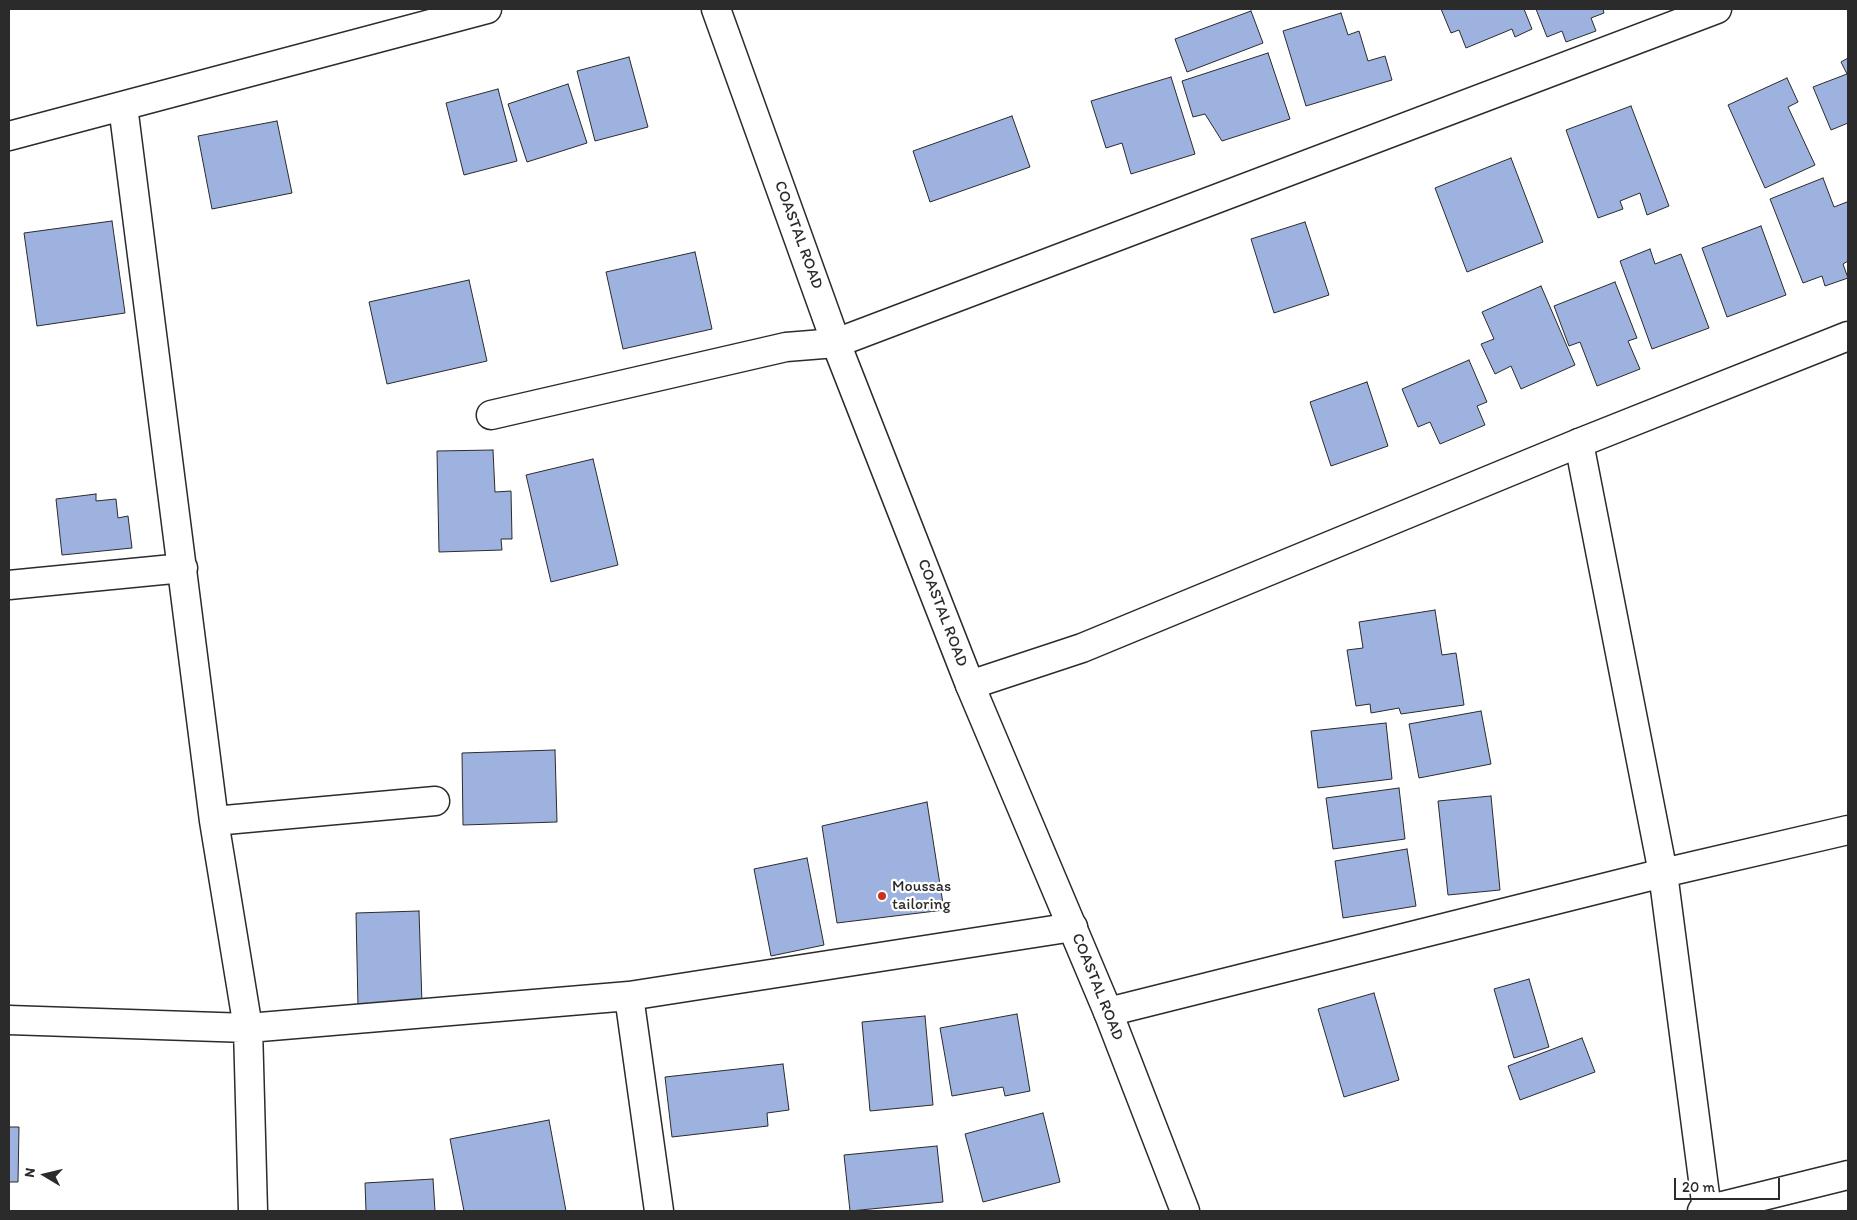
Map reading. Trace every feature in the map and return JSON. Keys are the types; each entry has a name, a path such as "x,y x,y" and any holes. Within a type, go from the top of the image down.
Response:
{"street":[{"path":"9,136 487,9"},
{"path":"491,415 786,348 836,343 1717,9"},
{"name":"COASTAL ROAD","path":"722,10 836,343 970,685 1108,1012 1185,1211"},
{"path":"123,106 214,821 248,1028 253,1211"},
{"path":"970,685 1082,648 1579,443 1848,336"},
{"path":"1579,443 1663,873 1704,1210 1848,1175"},
{"path":"9,585 183,568"},
{"path":"214,821 436,801"},
{"path":"1108,1012 1663,873 1848,830"},
{"path":"9,1020 248,1028 629,996 1073,927"},
{"path":"629,996 659,1211"}],"building":[{"path":"1441,9 1524,9 1532,29 1515,37 1512,29 1466,48 1459,30 1451,33"},
{"path":"1536,9 1603,9 1604,13 1591,18 1596,31 1566,42 1562,31 1547,37"},
{"path":"1251,11 1263,43 1187,72 1175,39"},
{"path":"1341,13 1348,35 1359,31 1368,61 1385,56 1392,80 1306,106 1283,31"},
{"path":"1268,53 1290,119 1222,141 1205,114 1193,117 1182,81"},
{"path":"629,57 648,127 595,141 577,71"},
{"path":"1848,58 1848,123 1831,130 1813,87 1847,74 1841,62"},
{"path":"1171,77 1195,154 1131,174 1122,143 1106,148 1091,101"},
{"path":"1787,78 1798,102 1788,107 1815,165 1765,188 1728,105"},
{"path":"568,84 587,143 527,162 508,104"},
{"path":"498,89 517,161 464,175 446,103"},
{"path":"1631,106 1669,206 1647,215 1640,193 1620,201 1623,209 1598,218 1566,130"},
{"path":"1012,116 1030,167 930,202 913,151"},
{"path":"277,121 292,193 212,209 198,136"},
{"path":"1511,158 1543,242 1467,272 1435,188"},
{"path":"1823,178 1834,207 1847,202 1848,205 1848,261 1843,264 1848,278 1825,286 1822,276 1803,283 1770,199"},
{"path":"112,221 125,313 37,326 24,233"},
{"path":"1305,222 1329,295 1274,313 1251,239"},
{"path":"1761,226 1786,295 1727,317 1702,248"},
{"path":"1650,249 1655,264 1681,254 1709,328 1652,349 1620,261"},
{"path":"695,252 712,329 623,349 606,272"},
{"path":"469,280 487,361 387,384 369,302"},
{"path":"1615,282 1637,338 1628,341 1640,369 1597,386 1580,342 1569,346 1554,306"},
{"path":"1541,286 1575,365 1521,389 1511,366 1495,374 1481,344 1494,339 1482,312"},
{"path":"1469,360 1487,402 1477,406 1485,425 1440,444 1430,422 1418,427 1402,389"},
{"path":"1367,382 1388,446 1331,466 1310,402"},
{"path":"493,450 495,492 511,491 512,539 501,539 502,550 439,552 437,451"},
{"path":"593,459 618,565 551,582 526,475"},
{"path":"96,494 96,501 116,499 118,518 128,516 132,548 62,555 56,499"},
{"path":"1435,610 1442,655 1456,653 1464,705 1401,714 1399,708 1371,713 1370,704 1356,706 1347,650 1363,648 1359,622"},
{"path":"1481,711 1491,764 1419,778 1409,724"},
{"path":"1386,723 1392,779 1318,788 1311,731"},
{"path":"555,750 557,822 463,825 462,753"},
{"path":"1399,788 1405,839 1333,849 1326,798"},
{"path":"1491,796 1500,890 1448,895 1438,801"},
{"path":"927,802 944,910 837,923 822,826"},
{"path":"1407,849 1416,906 1343,918 1335,861"},
{"path":"807,858 824,945 771,956 754,869"},
{"path":"419,911 422,1004 358,1006 356,913"},
{"path":"1529,979 1549,1047 1514,1058 1494,989"},
{"path":"1374,993 1399,1080 1344,1097 1318,1009"},
{"path":"1017,1014 1030,1091 1005,1096 1003,1087 952,1096 940,1028"},
{"path":"925,1016 933,1105 870,1111 862,1022"},
{"path":"1582,1038 1595,1072 1520,1100 1508,1066"},
{"path":"783,1064 789,1110 767,1113 768,1126 672,1137 665,1077"},
{"path":"1043,1113 1060,1182 983,1202 965,1134"},
{"path":"549,1120 566,1211 464,1211 450,1139"},
{"path":"9,1127 19,1127 18,1182 9,1182"},
{"path":"937,1146 943,1202 850,1211 844,1155"},
{"path":"433,1179 435,1211 366,1211 365,1183"}],"place":[{"name":"Moussas tailoring","path":"882,896"}]}
